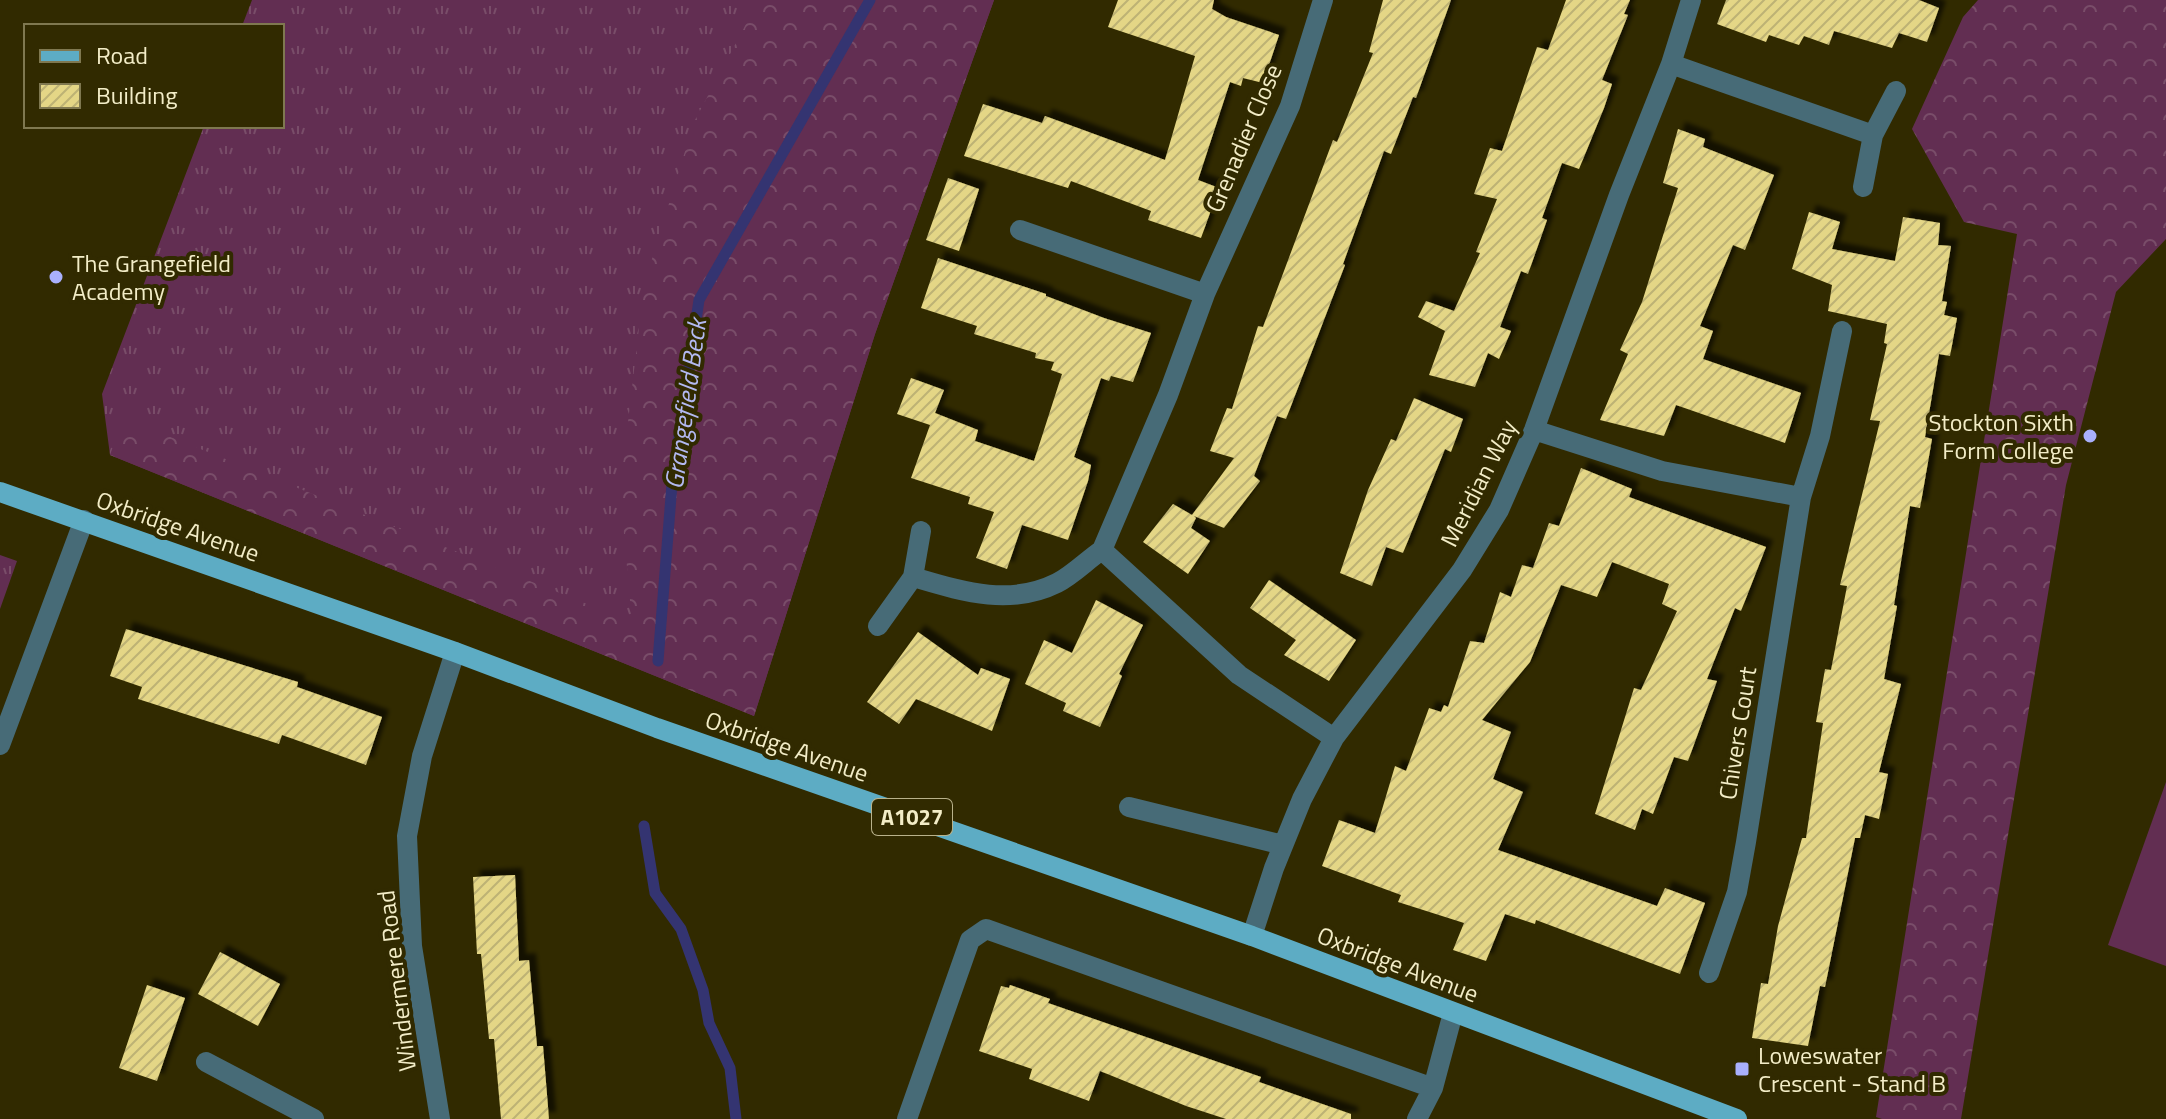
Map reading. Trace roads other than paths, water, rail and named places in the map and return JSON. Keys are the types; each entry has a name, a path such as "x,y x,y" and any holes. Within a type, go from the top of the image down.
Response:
{"main road":[{"name":"Oxbridge Avenue","path":"0,492 455,652 657,728 1252,936 1737,1119"}],"street":[{"name":"Grenadier Close","path":"1102,550 1168,395 1205,294 1290,106 1323,0"},
{"name":"Meridian Way","path":"1252,936 1302,799 1334,738 1462,570 1499,510 1534,430 1619,195 1671,64 1691,0"},
{"path":"1671,64 1873,135"},
{"path":"1863,187 1873,135 1896,91"},
{"path":"1020,230 1205,294"},
{"name":"Chivers Court","path":"1709,973 1737,892 1801,497 1820,436 1842,331"},
{"path":"1534,430 1662,471 1801,497"},
{"path":"0,745 84,520"},
{"path":"878,626 913,577 921,531"},
{"path":"913,577 970,594 1020,596 1058,583 1102,550 1239,675 1334,738"},
{"name":"Windermere Road","path":"440,1119 412,946 407,836 422,756 455,652"},
{"path":"1129,807 1283,845"},
{"path":"907,1119 970,940 986,929 1433,1088"},
{"path":"1417,1119 1433,1088 1453,1013"},
{"path":"206,1062 314,1119"}],"waterway":[{"name":"Grangefield Beck","path":"658,661 672,484 699,300 870,0"},
{"name":"Grangefield Beck","path":"644,826 655,893 681,929 703,990 709,1023 730,1068 736,1119"}],"place":[{"name":"The Grangefield Academy","path":"56,277"},
{"name":"Stockton Sixth Form College","path":"2090,436"},
{"name":"Loweswater Crescent - Stand B","path":"1742,1069"}]}
